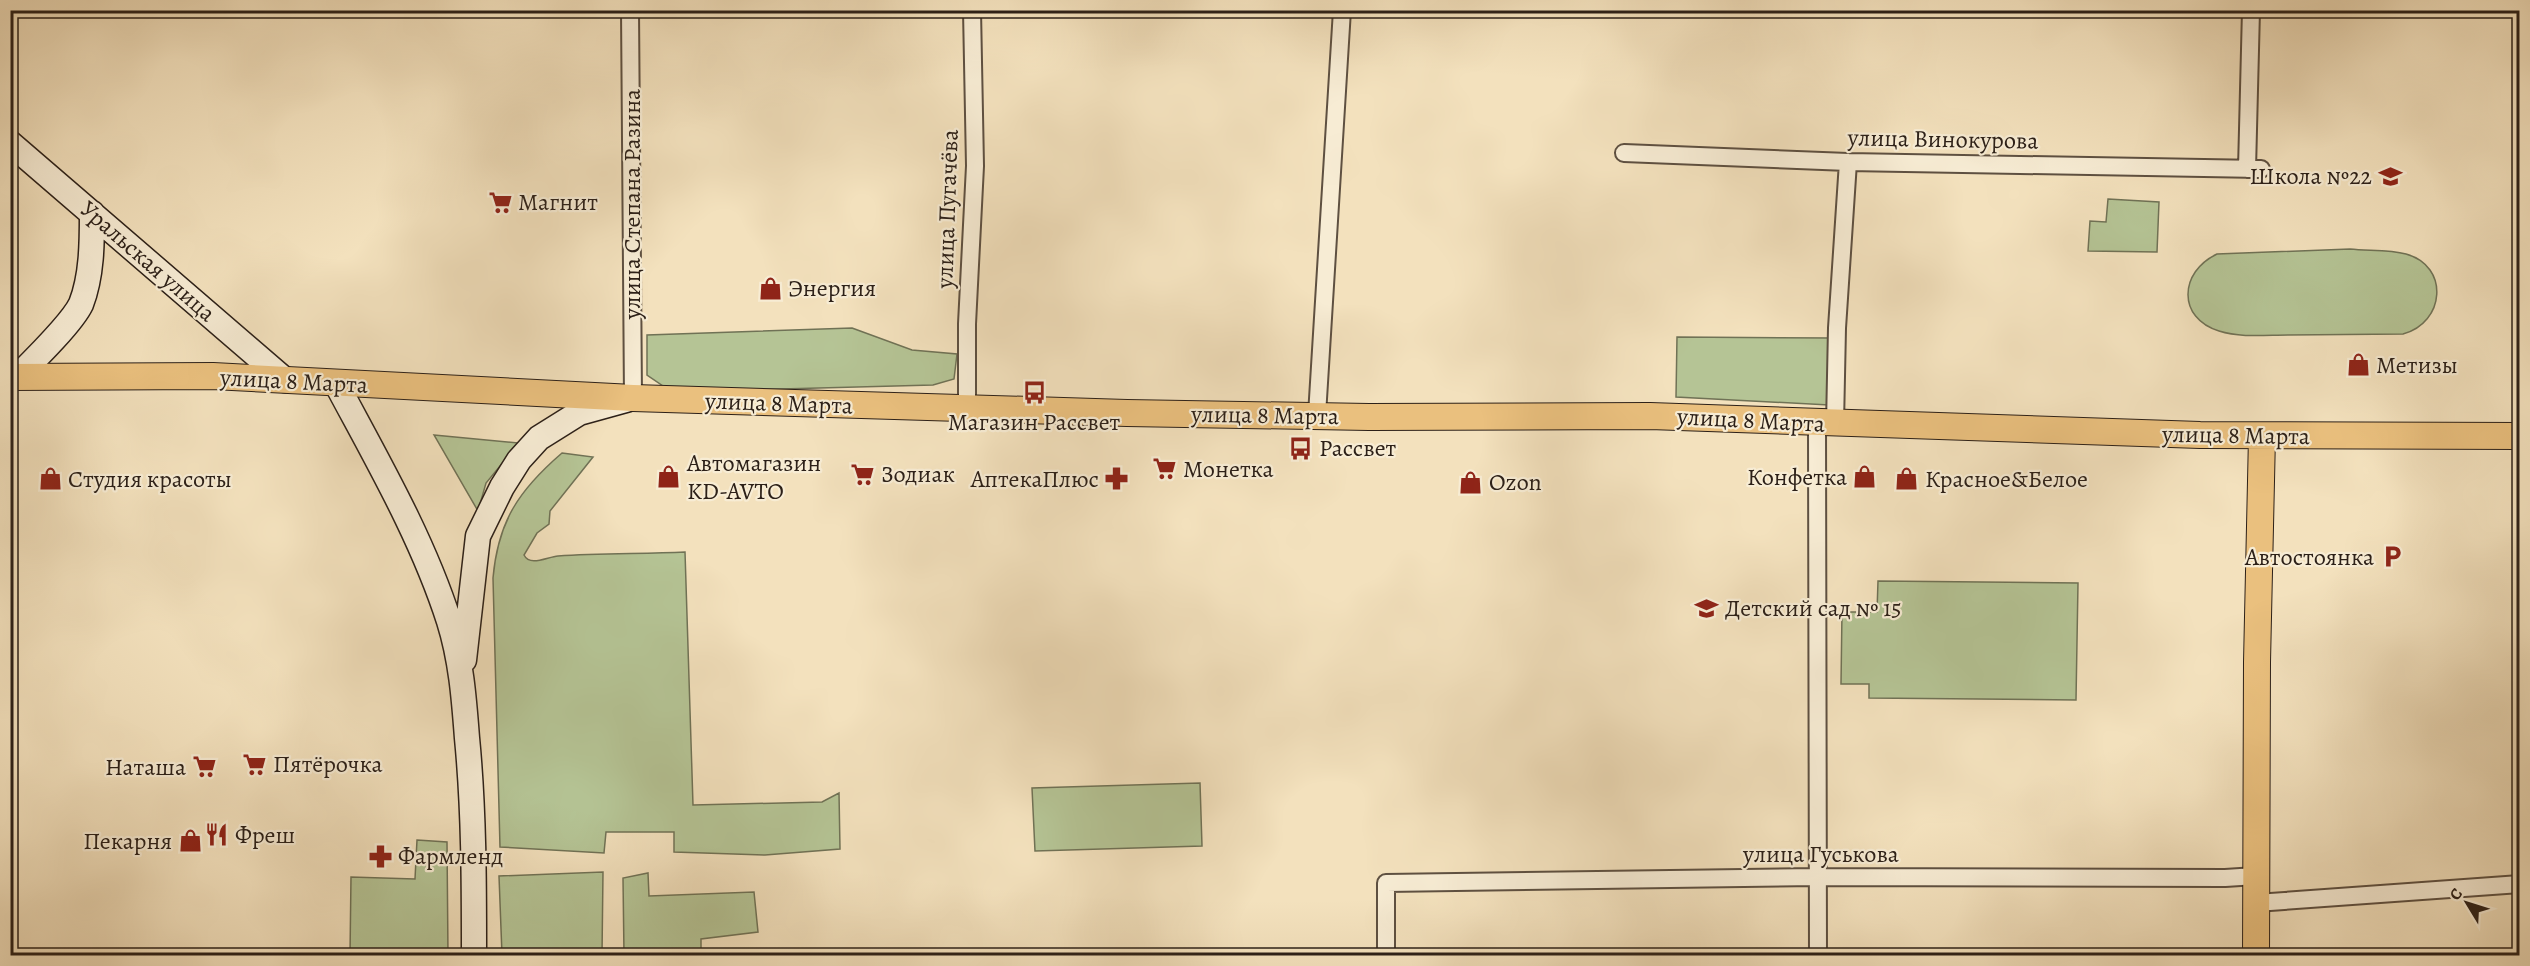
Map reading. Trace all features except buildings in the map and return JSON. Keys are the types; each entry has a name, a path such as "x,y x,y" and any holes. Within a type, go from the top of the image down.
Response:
{"main road":[{"name":"Уральская улица","path":"10,143 285,380"},
{"path":"14,377 46,347 80,304 92,252 92,213"},
{"name":"улица 8 Марта","path":"14,377 213,376 633,398 967,409 1317,415 1650,416 1826,424 2262,436 2520,436"},
{"path":"336,383 434,577 449,623 462,678 472,796 474,956"},
{"path":"462,678 478,536 502,487 519,460 539,438 579,413 633,398"},
{"path":"2256,956 2262,436"}],"street":[{"name":"улица Степана Разина","path":"630,10 633,398"},
{"name":"улица Пугачёва","path":"967,409 967,324 975,166 972,10"},
{"path":"1317,415 1342,10"},
{"name":"улица Винокурова","path":"1624,153 1848,162 2254,169 2251,10"},
{"path":"1818,956 1816,877 1826,424 1837,328 1848,162"},
{"name":"улица Гуськова","path":"1386,956 1386,883 1816,877 2225,878 2256,876"},
{"path":"2256,903 2520,884"}],"green space":[{"path":"2108,199 2159,202 2157,252 2088,251 2090,221 2106,222"},
{"path":"2350,249 2399,252 2420,260 2430,270 2437,294 2434,307 2427,319 2417,328 2403,334 2245,335 2219,331 2205,325 2190,306 2188,294 2195,272 2204,262 2217,254"},
{"path":"852,328 912,350 957,354 954,379 933,385 672,392 647,375 647,335"},
{"path":"1677,337 1833,338 1829,405 1676,397"},
{"path":"434,435 519,443 486,483 478,511"},
{"path":"562,453 593,457 550,511 549,524 537,533 524,555 527,559 534,561 574,555 685,552 693,805 822,802 839,793 840,849 765,855 674,852 674,832 606,832 604,853 500,847 493,578 496,558 500,540 513,508 534,480"},
{"path":"1878,581 2078,583 2076,700 1869,698 1869,684 1841,684 1842,612 1877,612"},
{"path":"1200,783 1202,846 1035,851 1032,788"},
{"path":"417,840 447,842 448,955 350,955 351,877 415,879"},
{"path":"603,872 602,955 502,955 499,876"},
{"path":"648,873 649,896 754,892 758,932 701,939 701,955 624,955 623,878"}],"place":[{"name":"Школа №22","path":"2390,176"},
{"name":"Магнит","path":"500,202"},
{"name":"Энергия","path":"770,288"},
{"name":"Метизы","path":"2358,365"},
{"name":"Магазин Рассвет","path":"1034,392"},
{"name":"Рассвет","path":"1301,448"},
{"name":"Монетка","path":"1165,469"},
{"name":"Зодиак","path":"863,474"},
{"name":"Автомагазин KD-AVTO","path":"669,477"},
{"name":"Конфетка","path":"1865,477"},
{"name":"Студия красоты","path":"50,479"},
{"name":"АптекаПлюс","path":"1117,479"},
{"name":"Красное&Белое","path":"1907,479"},
{"name":"Ozon","path":"1471,482"},
{"name":"Автостоянка","path":"2392,557"},
{"name":"Детский сад № 15","path":"1707,608"},
{"name":"Пятёрочка","path":"255,764"},
{"name":"Наташа","path":"204,767"},
{"name":"Фреш","path":"217,835"},
{"name":"Пекарня","path":"190,841"},
{"name":"Фармленд","path":"380,856"}]}
